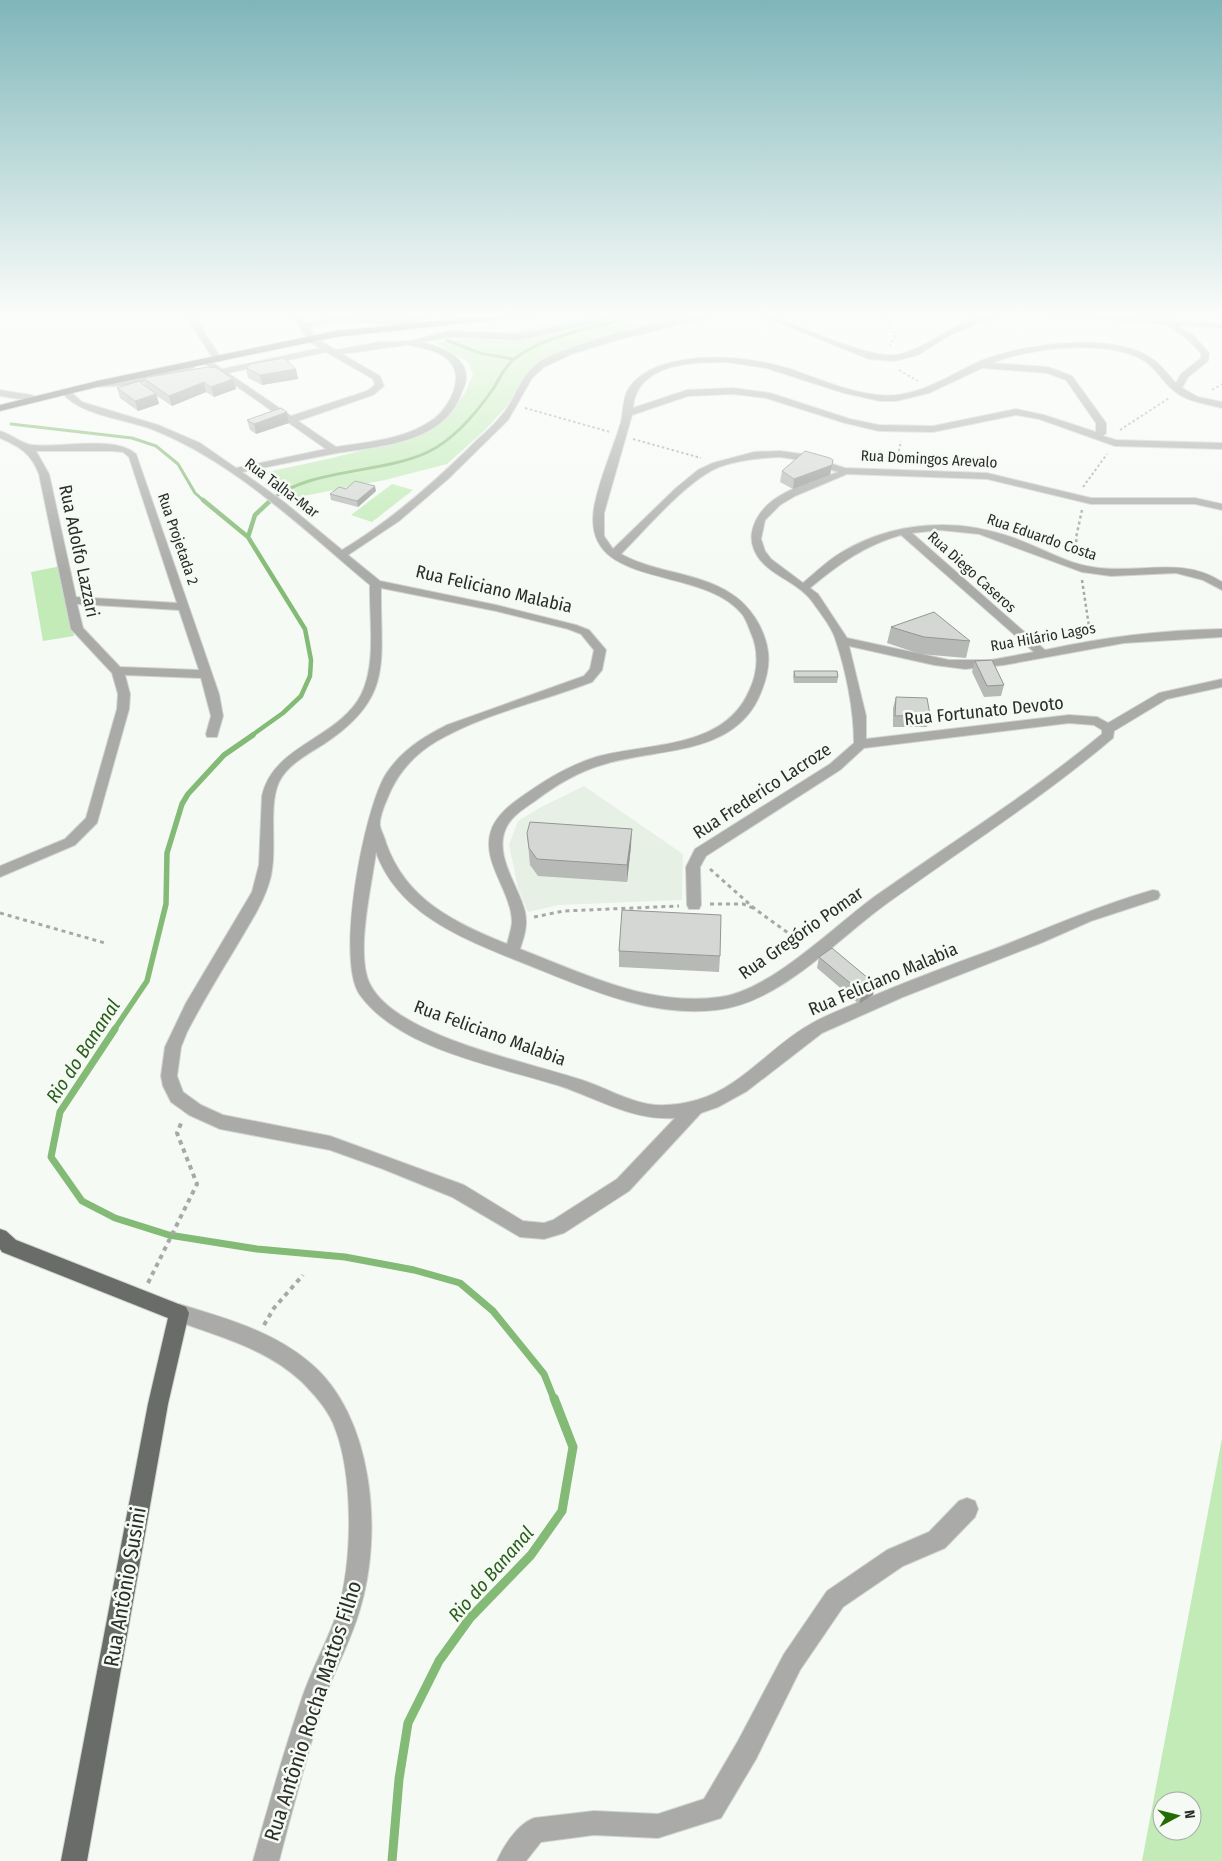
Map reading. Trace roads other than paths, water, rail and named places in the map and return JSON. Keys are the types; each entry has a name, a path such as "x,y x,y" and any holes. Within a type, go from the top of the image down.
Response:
{"main road":[{"path":"0,408 26,400"},
{"name":"Rua Antônio Rocha Mattos Filho","path":"0,1237 9,1246 141,1296 179,1313"},
{"name":"Rua Antônio Susini","path":"74,1861 158,1404 179,1313"}],"street":[{"name":"Rua Talha-Mar","path":"75,400 79,404 174,434 197,445 280,504 376,584"},
{"path":"261,400 334,450"},
{"path":"290,420 350,400"},
{"path":"236,471 334,450 379,443 401,436 416,431 444,416 452,400"},
{"path":"342,554 370,537 410,507 453,469 506,417 516,400"},
{"path":"512,952 519,922 497,857 498,831 506,818 539,791 567,775 598,762 624,754 704,740 722,733 741,719 752,702 758,686 762,666 762,647 754,622 748,611 720,590 613,555 602,543 598,525 603,491 614,451 628,413 629,400"},
{"path":"628,413 667,400"},
{"path":"782,400 862,425 902,430 945,427 999,414 1016,412 1041,416 1115,443 1222,446"},
{"path":"1087,400 1101,423 1100,438"},
{"path":"1200,400 1222,405"},
{"path":"0,434 30,448"},
{"name":"Rua Adolfo Lazzari","path":"5,870 70,842 92,820 123,709 123,686 117,671 77,629 44,474 36,455 30,448"},
{"name":"Rua Projetada 2","path":"30,448 112,448 126,450 133,456 185,608 216,710 212,734"},
{"name":"Rua Domingos Arevalo","path":"613,555 680,490 716,465 749,456 780,454 802,457 844,471 987,476 1083,500 1195,501 1222,507"},
{"path":"844,471 835,478 790,494 766,510 757,529 756,539 760,551 767,561 778,571 805,587 828,614 842,641 860,716 860,744"},
{"name":"Rua Eduardo Costa","path":"805,587 844,555 876,539 904,532 936,528 967,528 984,532 1080,568 1109,573 1152,569 1183,570 1203,575 1222,587"},
{"name":"Rua Diego Caseros","path":"904,532 1044,655"},
{"path":"376,584 375,656 368,692 362,705 346,723 286,765 271,785 264,876 244,920 179,1032 173,1047 169,1076 177,1097 195,1110 220,1122 330,1143 428,1178 458,1191 520,1229 544,1231 558,1227 623,1184 651,1157 694,1109"},
{"name":"Rua Feliciano Malabia","path":"376,584 487,606 572,627 585,632 600,650 596,670 588,679 452,727 410,754 382,791 372,824 358,962 360,979 366,991 392,1018 470,1051 582,1086 654,1112 694,1109 707,1106 727,1096 811,1031 929,980 1101,911 1153,896"},
{"path":"70,600 185,608"},
{"name":"Rua Hilário Lagos","path":"842,641 870,644 920,660 964,665 1020,661 1094,644 1146,637 1222,633"},
{"path":"117,671 204,674"},
{"name":"Rua Gregório Pomar","path":"372,824 392,873 420,904 438,917 469,934 598,986 667,1004 700,1006 748,996 770,984 816,951 860,915 1055,778 1108,736 1108,729 1142,707 1169,693 1222,683"},
{"name":"Rua Fortunato Devoto","path":"860,744 1069,719 1097,721 1108,729"},
{"name":"Rua Frederico Lacroze","path":"694,905 693,866 697,857 741,824 835,767 860,744"},
{"name":"Rua Antônio Rocha Mattos Filho","path":"179,1313 223,1326 256,1340 279,1352 302,1369 328,1396 342,1422 354,1461 358,1506 358,1562 350,1608 325,1667 293,1760 266,1861"},
{"path":"510,1861 534,1830 594,1823 658,1826 712,1809 747,1750 792,1662 835,1599 895,1558 937,1540 967,1509"}],"waterway":[{"name":"Rio do Bananal","path":"270,501 286,490 304,483 410,459 428,452 464,425 485,400"},
{"path":"11,424 132,438 156,446 178,464 195,493 204,501"},
{"path":"203,500 248,537"},
{"name":"Rio do Bananal","path":"248,537 255,515 271,500"},
{"name":"Rio do Bananal","path":"248,537 305,629 311,660 310,676 301,696 283,713 251,736"},
{"name":"Rio do Bananal","path":"114,1030 147,981 166,904 167,853 182,804 188,794 224,755 253,735"},
{"name":"Rio do Bananal","path":"115,1029 60,1112 51,1157 82,1201 115,1218 169,1235 257,1249 345,1257 414,1270 460,1283 493,1311 544,1374 554,1399"},
{"name":"Rio do Bananal","path":"392,1861 399,1779 408,1723 439,1661 470,1618 531,1555 562,1511 573,1447 554,1398"}]}
